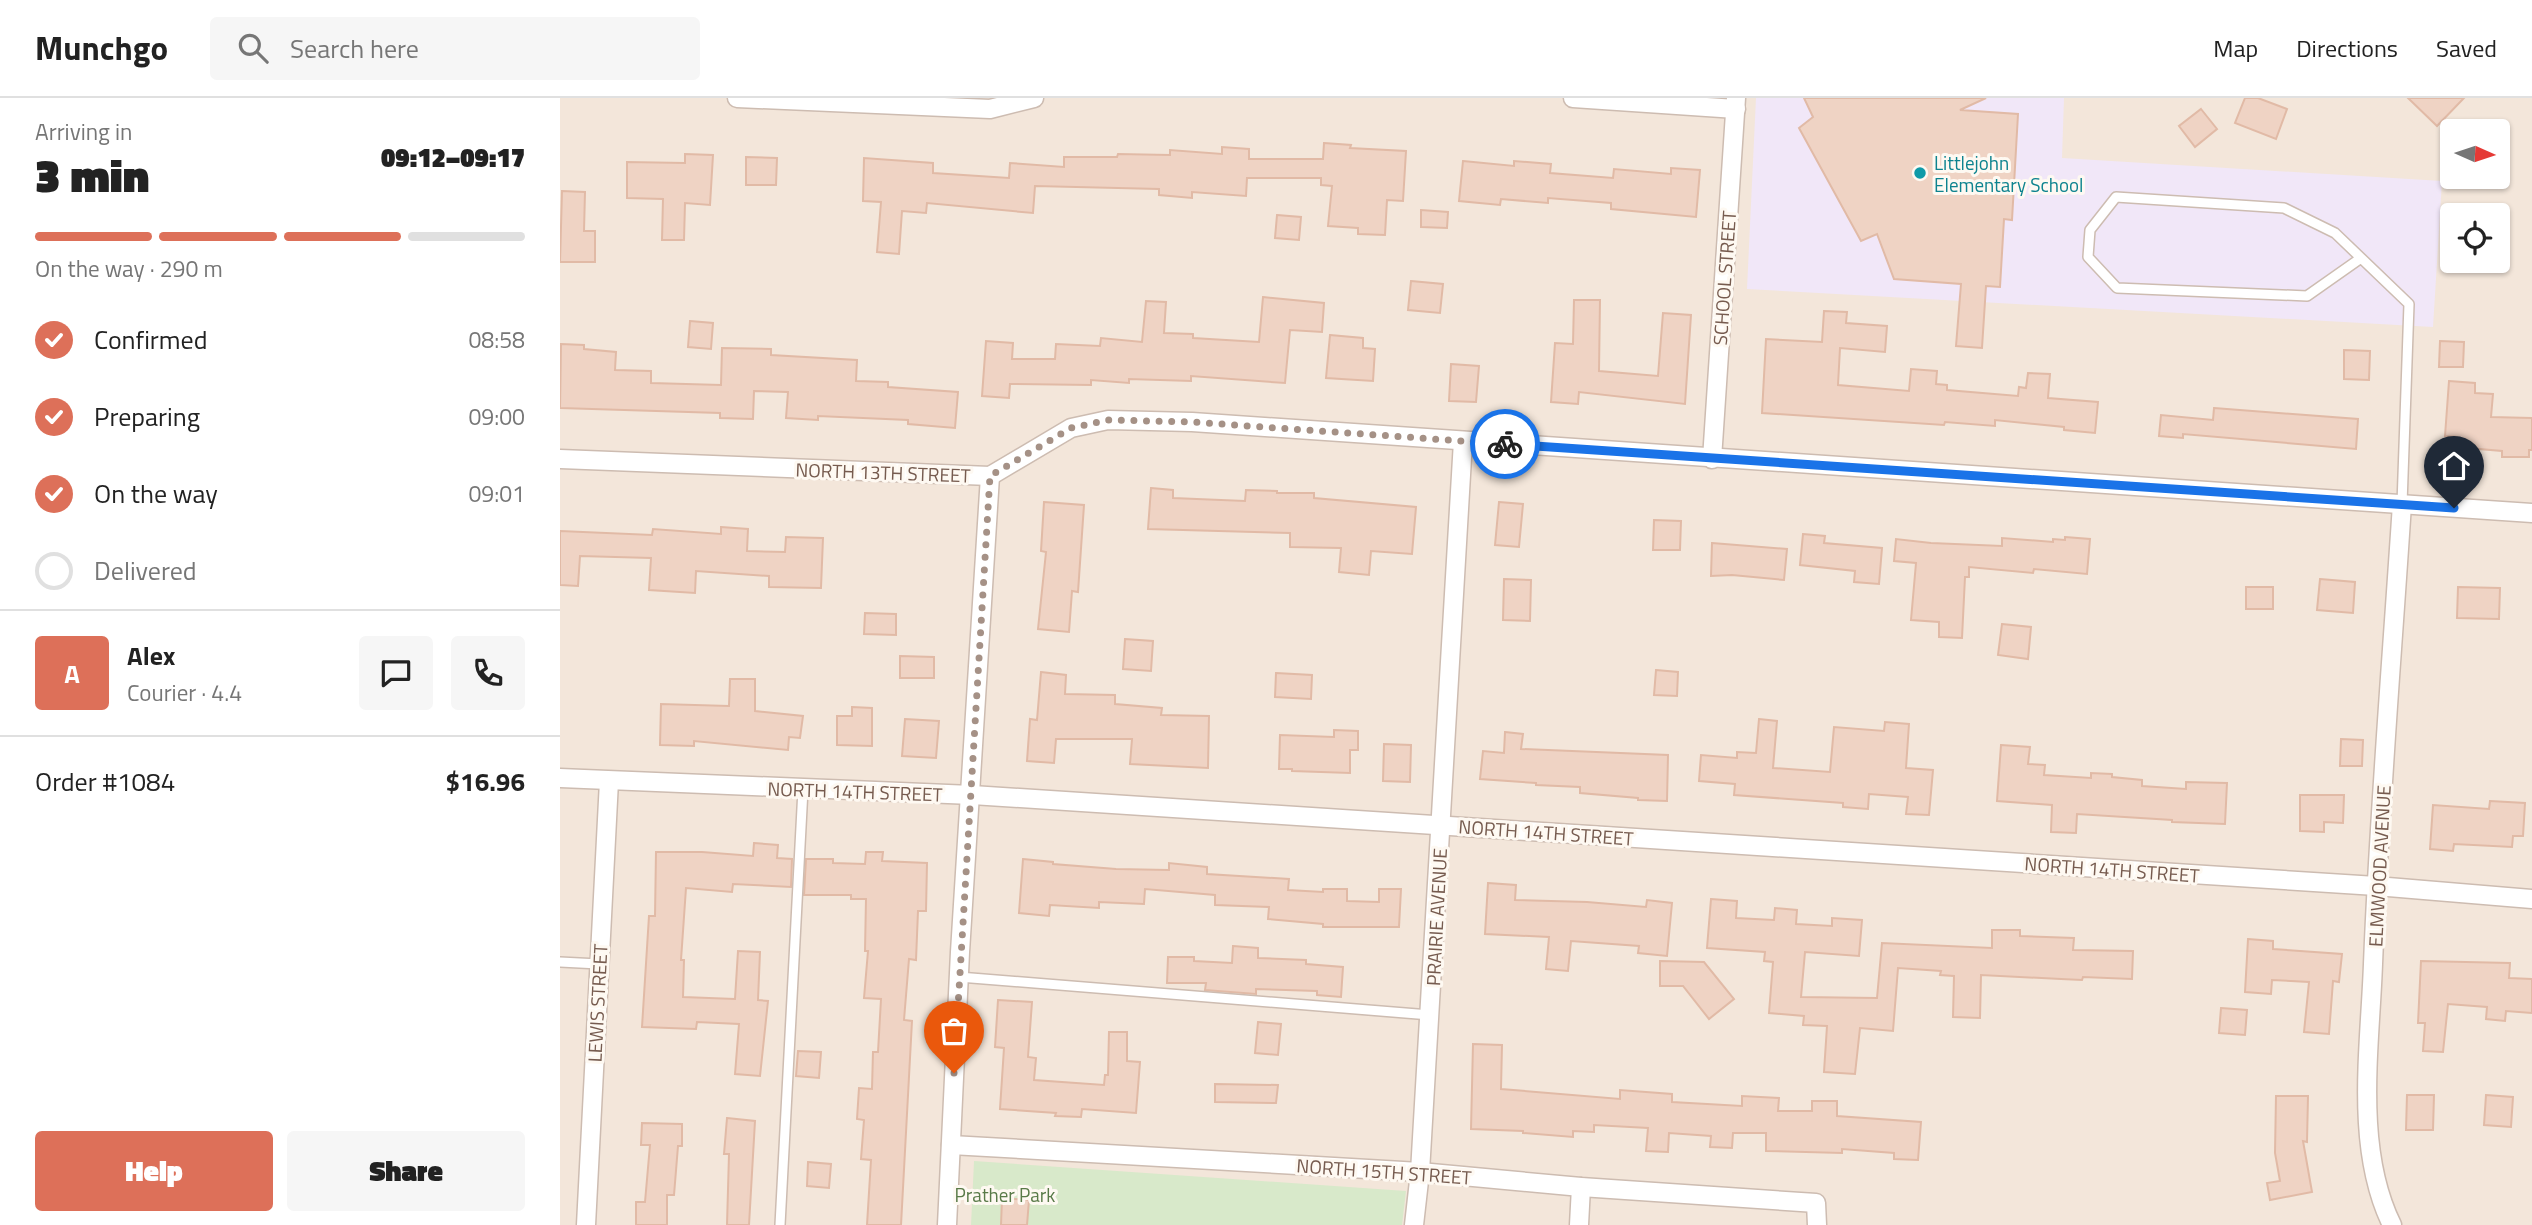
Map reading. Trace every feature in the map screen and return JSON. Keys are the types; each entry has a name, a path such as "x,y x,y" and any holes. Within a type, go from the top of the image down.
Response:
{"street":[{"path":"737,98 990,103 1034,98"},
{"path":"1573,98 1736,103"},
{"name":"SCHOOL STREET","path":"1712,459 1736,103"},
{"name":"NORTH 13TH STREET","path":"560,459 990,476 1071,428 1108,420 1192,422 2532,513"},
{"name":"PRAIRIE AVENUE","path":"1414,1225 1420,1172 1442,825 1463,441"},
{"path":"947,1225 959,977 990,476"},
{"name":"ELMWOOD AVENUE","path":"2392,1225 2381,1201 2375,1178 2370,1149 2368,1104 2376,886 2402,505"},
{"name":"NORTH 14TH STREET","path":"560,778 972,795 2376,886 2532,899"},
{"name":"LEWIS STREET","path":"586,1225 609,781"},
{"name":"NORTH 15TH STREET","path":"951,1145 1420,1172 1581,1187 1816,1203 1817,1225"},
{"path":"1579,1225 1581,1187"}],"lane":[{"path":"2361,258 2307,296 2117,288 2088,257 2090,230 2116,197 2284,208 2335,233 2409,304 2402,505"},
{"path":"780,1225 803,789"},
{"path":"560,962 600,964"},
{"path":"959,977 1430,1015"}],"shaded area":[{"path":"560,98 2532,98 2532,1225 560,1225"},
{"path":"1756,98 2064,98 2062,158 2440,181 2442,189 2433,327 1747,289"}],"green space":[{"name":"Prather Park","path":"974,1161 1406,1191 1402,1225 971,1225"}],"building":[{"name":"Littlejohn Elementary School","path":"1804,98 1986,98 1960,110 2018,114 2012,220 2004,219 2000,287 1986,286 1982,348 1956,346 1961,284 1894,279 1877,234 1861,241 1799,128 1813,117"},
{"path":"2245,98 2258,98 2287,109 2276,139 2235,123"},
{"path":"2408,98 2464,98 2444,119 2440,119 2437,126"},
{"path":"2201,109 2217,129 2195,147 2179,126"},
{"path":"1324,143 1351,145 1350,148 1406,151 1403,201 1387,200 1385,235 1358,234 1358,228 1328,226 1332,186 1321,185 1321,178 1247,178 1246,196 1192,192 1192,198 1159,195 1159,189 1035,186 1033,213 927,203 926,213 902,211 899,254 877,252 881,202 863,201 864,158 933,163 933,173 1009,178 1010,163 1064,167 1064,157 1170,155 1170,150 1222,154 1222,147 1249,149 1249,159 1323,159"},
{"path":"685,154 713,155 710,205 685,203 684,240 662,240 663,199 627,198 627,162 685,163"},
{"path":"746,157 777,158 776,185 746,185"},
{"path":"1463,161 1514,166 1514,161 1551,164 1550,173 1613,178 1614,169 1671,174 1671,168 1700,170 1696,217 1611,209 1611,203 1548,198 1548,203 1501,199 1500,205 1459,201"},
{"path":"562,191 585,192 584,231 595,231 595,262 560,262"},
{"path":"1421,210 1448,212 1447,228 1421,227"},
{"path":"1277,215 1301,217 1299,240 1275,238"},
{"path":"1411,281 1443,284 1440,313 1408,310"},
{"path":"1263,297 1324,303 1322,332 1290,330 1285,383 1191,376 1191,381 1129,379 1129,383 1091,380 1091,385 1010,384 1009,398 982,396 986,341 1013,343 1012,359 1055,359 1056,344 1100,346 1101,338 1142,342 1146,301 1166,302 1164,333 1193,334 1193,338 1259,342"},
{"path":"1574,300 1600,300 1599,371 1658,376 1663,313 1691,315 1685,404 1579,392 1578,404 1551,402 1555,343 1573,344"},
{"path":"1824,311 1847,312 1846,323 1887,326 1885,352 1840,348 1838,385 1909,391 1911,369 1937,371 1936,384 1947,385 1947,390 2018,396 2019,387 2026,388 2028,373 2050,374 2048,398 2098,402 2095,433 1995,420 1995,426 1945,422 1944,425 1762,413 1766,339 1822,342"},
{"path":"690,321 713,323 711,349 688,347"},
{"path":"1330,335 1363,338 1363,348 1375,349 1373,381 1326,378"},
{"path":"2440,341 2464,342 2463,367 2439,367"},
{"path":"561,344 584,345 584,349 616,352 615,370 651,371 651,383 721,385 722,348 771,349 771,355 857,360 856,381 888,382 888,387 958,392 955,428 908,424 908,420 818,416 818,420 786,418 788,392 754,391 753,419 720,418 720,413 560,408"},
{"path":"2344,350 2370,351 2369,380 2344,379"},
{"path":"1451,364 1479,366 1476,402 1449,401"},
{"path":"2449,381 2475,383 2475,393 2493,394 2491,417 2532,418 2532,450 2529,450 2529,457 2502,457 2502,451 2456,447 2457,437 2445,436"},
{"path":"2214,408 2358,419 2356,449 2183,434 2183,438 2159,436 2161,415 2213,420"},
{"path":"1151,488 1173,490 1173,498 1245,501 1246,490 1277,491 1314,493 1314,498 1416,507 1412,554 1371,551 1369,575 1339,572 1341,548 1290,547 1290,533 1148,529"},
{"path":"1044,502 1084,505 1078,592 1072,591 1069,632 1038,629 1046,552 1041,551"},
{"path":"1499,502 1523,504 1519,547 1495,545"},
{"path":"1654,520 1681,521 1680,550 1653,550"},
{"path":"721,527 748,529 747,551 785,552 786,537 823,538 821,588 769,587 769,576 696,571 695,593 649,590 651,558 580,556 578,586 560,585 560,531 652,535 653,529 721,534"},
{"path":"1803,534 1825,536 1824,543 1882,548 1879,584 1854,582 1855,571 1800,565"},
{"path":"2065,537 2090,539 2087,574 2034,569 2033,573 1969,567 1969,577 1965,577 1962,638 1939,637 1939,622 1911,620 1916,563 1894,561 1896,539 2002,546 2002,538 2053,542 2053,539 2065,540"},
{"path":"1712,543 1787,549 1784,580 1732,575 1711,576"},
{"path":"1504,579 1531,580 1530,621 1503,620"},
{"path":"2320,579 2355,582 2353,613 2317,610"},
{"path":"2246,587 2273,587 2273,609 2246,609"},
{"path":"2458,587 2500,588 2499,619 2457,618"},
{"path":"865,613 896,614 896,635 864,634"},
{"path":"2002,624 2031,627 2028,659 1998,655"},
{"path":"1125,639 1153,641 1151,671 1123,669"},
{"path":"900,656 934,657 934,678 900,678"},
{"path":"1656,670 1678,672 1677,696 1654,695"},
{"path":"1041,672 1066,675 1065,694 1115,695 1115,704 1162,708 1161,715 1209,716 1208,768 1130,764 1132,739 1056,739 1054,763 1027,761 1030,719 1037,720"},
{"path":"1276,673 1312,675 1311,699 1275,697"},
{"path":"730,679 755,679 755,711 803,716 800,738 789,737 788,750 694,741 694,746 660,745 661,704 729,706"},
{"path":"852,707 872,708 872,746 837,745 837,716 852,716"},
{"path":"905,719 939,721 936,758 902,756"},
{"path":"1759,719 1777,721 1773,768 1830,772 1834,727 1884,731 1885,722 1909,724 1906,768 1933,770 1929,815 1906,814 1908,797 1869,794 1868,809 1843,807 1843,803 1734,795 1735,784 1699,781 1701,755 1737,758 1737,752 1756,753"},
{"path":"1334,730 1358,731 1358,750 1350,750 1350,773 1279,769 1280,735 1334,737"},
{"path":"1505,732 1523,734 1521,749 1668,755 1667,801 1580,793 1580,787 1480,779 1483,751 1504,753"},
{"path":"2341,739 2363,740 2362,766 2340,766"},
{"path":"1384,744 1411,745 1410,782 1383,781"},
{"path":"2001,745 2030,747 2028,764 2045,765 2044,775 2091,778 2091,773 2112,774 2112,777 2142,780 2142,786 2186,789 2186,782 2227,783 2225,824 2077,814 2076,833 2051,832 2052,805 1997,801"},
{"path":"2300,795 2344,795 2343,823 2324,822 2324,832 2300,831"},
{"path":"2490,801 2525,803 2523,836 2513,836 2512,847 2454,844 2453,851 2430,849 2433,805 2489,809"},
{"path":"754,843 778,845 777,858 792,859 791,887 733,884 732,892 686,888 681,960 684,960 683,997 735,999 738,951 760,952 758,1000 768,1001 760,1076 735,1074 739,1024 697,1022 696,1029 642,1027 649,916 655,916 656,852 753,856"},
{"path":"866,852 883,852 882,861 927,863 926,911 918,911 916,960 909,959 904,1020 912,1021 901,1225 867,1225 871,1160 861,1159 864,1120 857,1119 859,1088 872,1089 873,1052 878,1052 881,999 864,998 868,951 865,951 866,899 851,899 851,895 804,895 806,859 833,859 833,863 865,864"},
{"path":"1023,859 1116,869 1169,870 1169,863 1207,867 1207,874 1289,879 1288,890 1323,892 1323,889 1347,889 1347,901 1379,902 1379,889 1401,889 1399,927 1323,927 1323,924 1268,919 1269,907 1215,905 1215,895 1145,889 1144,904 1099,902 1099,908 1050,905 1049,916 1019,913"},
{"path":"1488,883 1516,885 1515,900 1646,907 1647,900 1672,903 1667,956 1638,953 1639,946 1571,941 1568,971 1546,969 1549,937 1485,934"},
{"path":"1711,899 1737,901 1736,918 1774,920 1775,908 1797,910 1796,924 1832,926 1832,918 1862,920 1859,956 1805,952 1801,997 1877,998 1882,943 1992,948 1992,930 2020,930 2020,936 2074,938 2073,950 2133,951 2132,979 2083,977 2082,980 1981,975 1980,1018 1953,1017 1954,976 1940,975 1941,971 1898,968 1893,1031 1860,1028 1855,1074 1824,1072 1827,1026 1803,1025 1804,1016 1769,1013 1773,962 1764,961 1765,952 1707,948"},
{"path":"2248,939 2273,941 2273,949 2342,954 2339,982 2333,981 2329,1034 2304,1032 2309,982 2272,980 2271,994 2245,992"},
{"path":"1233,946 1258,948 1258,958 1306,960 1306,964 1343,967 1341,997 1317,995 1317,991 1256,989 1256,994 1205,990 1206,983 1167,983 1168,957 1194,957 1194,961 1232,963"},
{"path":"1660,961 1704,962 1734,999 1709,1019 1683,986 1660,986"},
{"path":"2421,961 2510,963 2509,978 2532,979 2532,1013 2506,1011 2505,1021 2486,1019 2487,1007 2448,1004 2443,1052 2423,1051 2425,1023 2418,1023"},
{"path":"998,1000 1032,1002 1028,1057 1036,1058 1034,1080 1104,1085 1105,1075 1108,1075 1109,1032 1127,1032 1127,1061 1140,1062 1136,1113 1082,1109 1081,1117 1000,1109 1004,1048 995,1047"},
{"path":"2221,1008 2247,1010 2245,1035 2219,1033"},
{"path":"1258,1022 1281,1024 1278,1055 1255,1053"},
{"path":"1473,1044 1502,1045 1501,1089 1620,1099 1620,1090 1672,1094 1672,1102 1742,1106 1742,1096 1779,1098 1778,1111 1812,1111 1812,1101 1837,1101 1837,1116 1921,1122 1918,1160 1894,1159 1894,1153 1842,1149 1842,1153 1766,1151 1766,1133 1733,1133 1732,1148 1710,1147 1711,1136 1669,1133 1668,1152 1646,1151 1648,1128 1594,1125 1594,1132 1573,1131 1573,1137 1471,1129"},
{"path":"798,1051 821,1052 819,1078 796,1076"},
{"path":"1215,1084 1278,1085 1276,1103 1215,1102"},
{"path":"2407,1095 2434,1095 2433,1130 2406,1130"},
{"path":"2486,1095 2513,1097 2511,1127 2484,1125"},
{"path":"2276,1096 2308,1096 2307,1142 2303,1141 2312,1192 2270,1200 2267,1183 2280,1181 2275,1153"},
{"path":"727,1118 755,1121 749,1225 727,1225 729,1154 724,1154"},
{"path":"642,1123 682,1124 682,1146 678,1146 674,1195 667,1195 667,1225 636,1225 636,1202 645,1202 650,1145 641,1145"},
{"path":"808,1162 831,1164 829,1188 807,1186"},
{"path":"1002,1198 1029,1200 1027,1225 1001,1225"}],"way so far":[{"path":"954,1073 990,476 1071,428 1108,420 1192,422 1505,444"}],"place":[{"name":"Littlejohn Elementary School","path":"1920,173"}],"route":[{"path":"1505,444 2454,508"}]}
